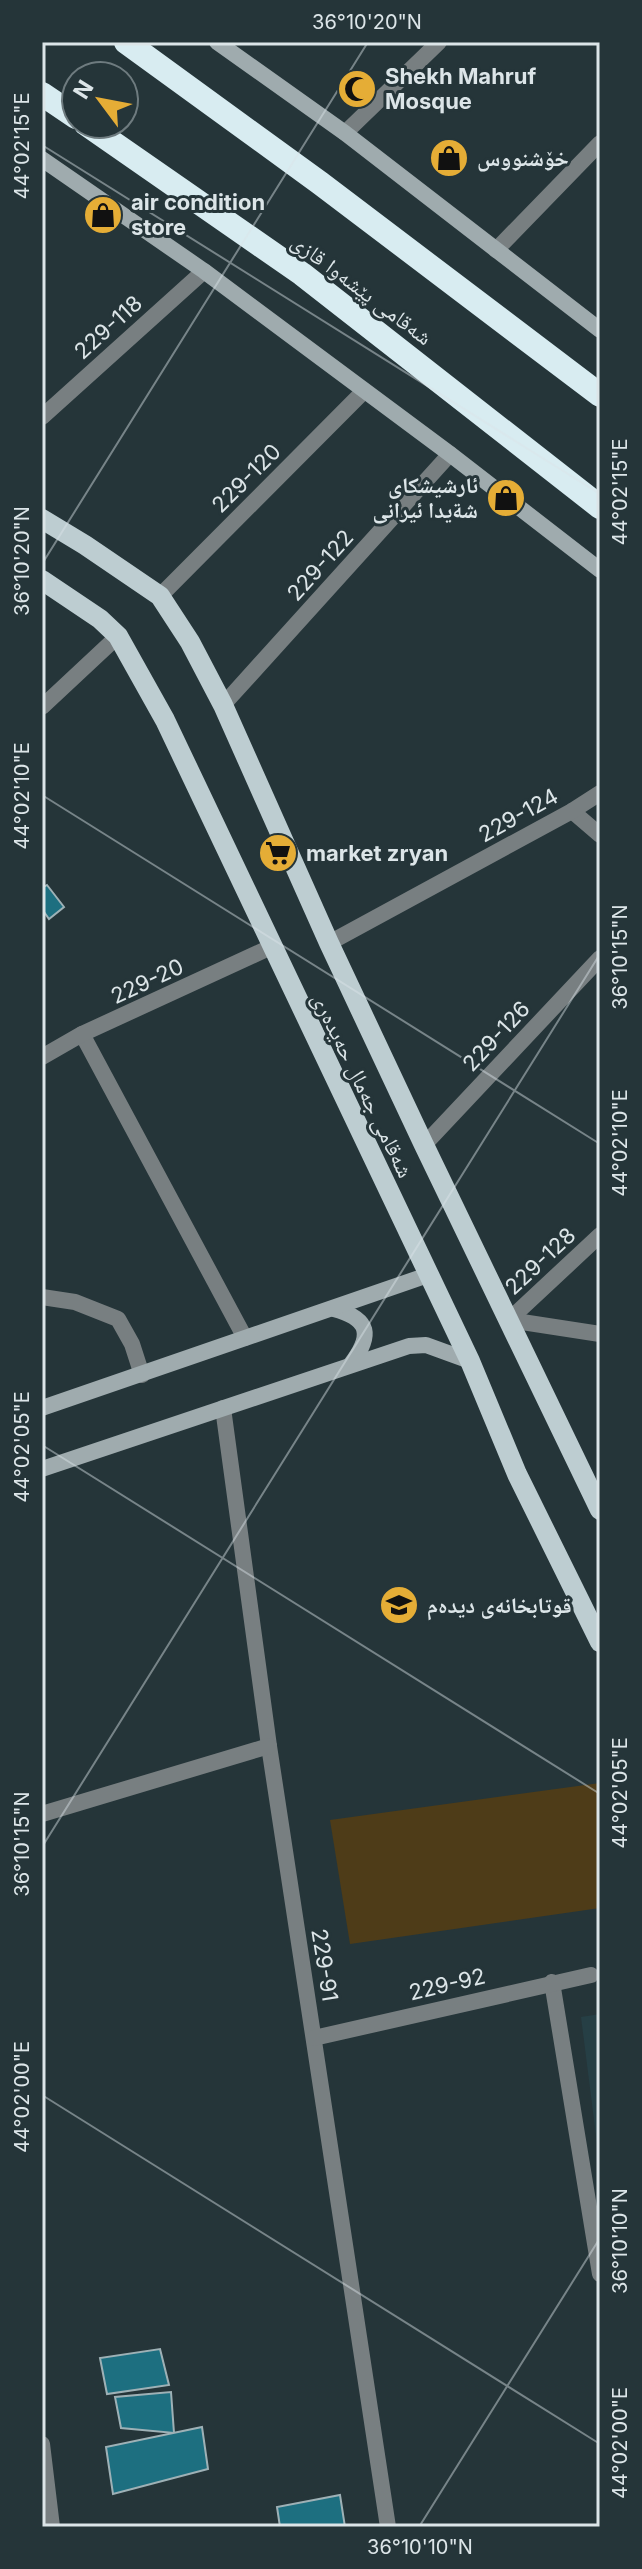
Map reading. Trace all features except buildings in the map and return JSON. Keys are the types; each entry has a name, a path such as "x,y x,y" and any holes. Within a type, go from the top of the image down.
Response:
{"highway":[{"path":"126,42 320,183 600,395"},
{"path":"42,94 60,106"},
{"name":"شەقامی پێشەوا قازی","path":"109,140 302,274 600,507"}],"main road":[{"name":"شەقامی جەمال حەیدەری","path":"42,519 160,596 190,642 223,705 329,943 424,1145 600,1510"},
{"name":"شەقامی جەمال حەیدەری","path":"42,580 100,619 118,636 165,720 470,1361 517,1474 600,1642"}],"street":[{"path":"217,42 345,133 600,330"},
{"path":"345,133 439,42"},
{"path":"496,250 600,143"},
{"path":"43,161 204,271 600,570"},
{"name":"229-118","path":"42,417 204,271"},
{"name":"229-120","path":"160,596 364,391"},
{"name":"229-122","path":"223,705 450,454"},
{"path":"42,707 118,636"},
{"name":"229-124","path":"329,943 600,793"},
{"path":"572,811 600,835"},
{"name":"229-20","path":"42,1057 82,1034 271,947"},
{"name":"229-126","path":"424,1145 600,958"},
{"path":"82,1034 245,1338"},
{"name":"229-128","path":"509,1320 600,1235"},
{"path":"42,1408 428,1275"},
{"path":"42,1297 75,1302 118,1319 132,1344 142,1375"},
{"path":"334,1309 358,1318 364,1327 365,1341 351,1364"},
{"path":"509,1320 600,1334"},
{"path":"42,1469 409,1346 426,1345 470,1361"},
{"name":"229-91","path":"223,1408 269,1746 388,2527"},
{"path":"42,1814 269,1746"},
{"name":"229-92","path":"314,2038 591,1975"},
{"path":"552,1982 600,2274"},
{"path":"42,2444 52,2527"}],"shaded area":[{"path":"600,1783 600,1908 350,1944 330,1820"},
{"path":"600,2014 600,2167 581,2017"}],"place":[{"name":"Shekh Mahruf Mosque","path":"357,89"},
{"name":"خۆشنووس","path":"449,158"},
{"name":"air condition store","path":"103,215"},
{"name":"ئارشيشكاى شةيدا ئيرانى","path":"506,498"},
{"name":"market zryan","path":"278,853"},
{"name":"قوتابخانەی دیدەم","path":"399,1605"}]}
